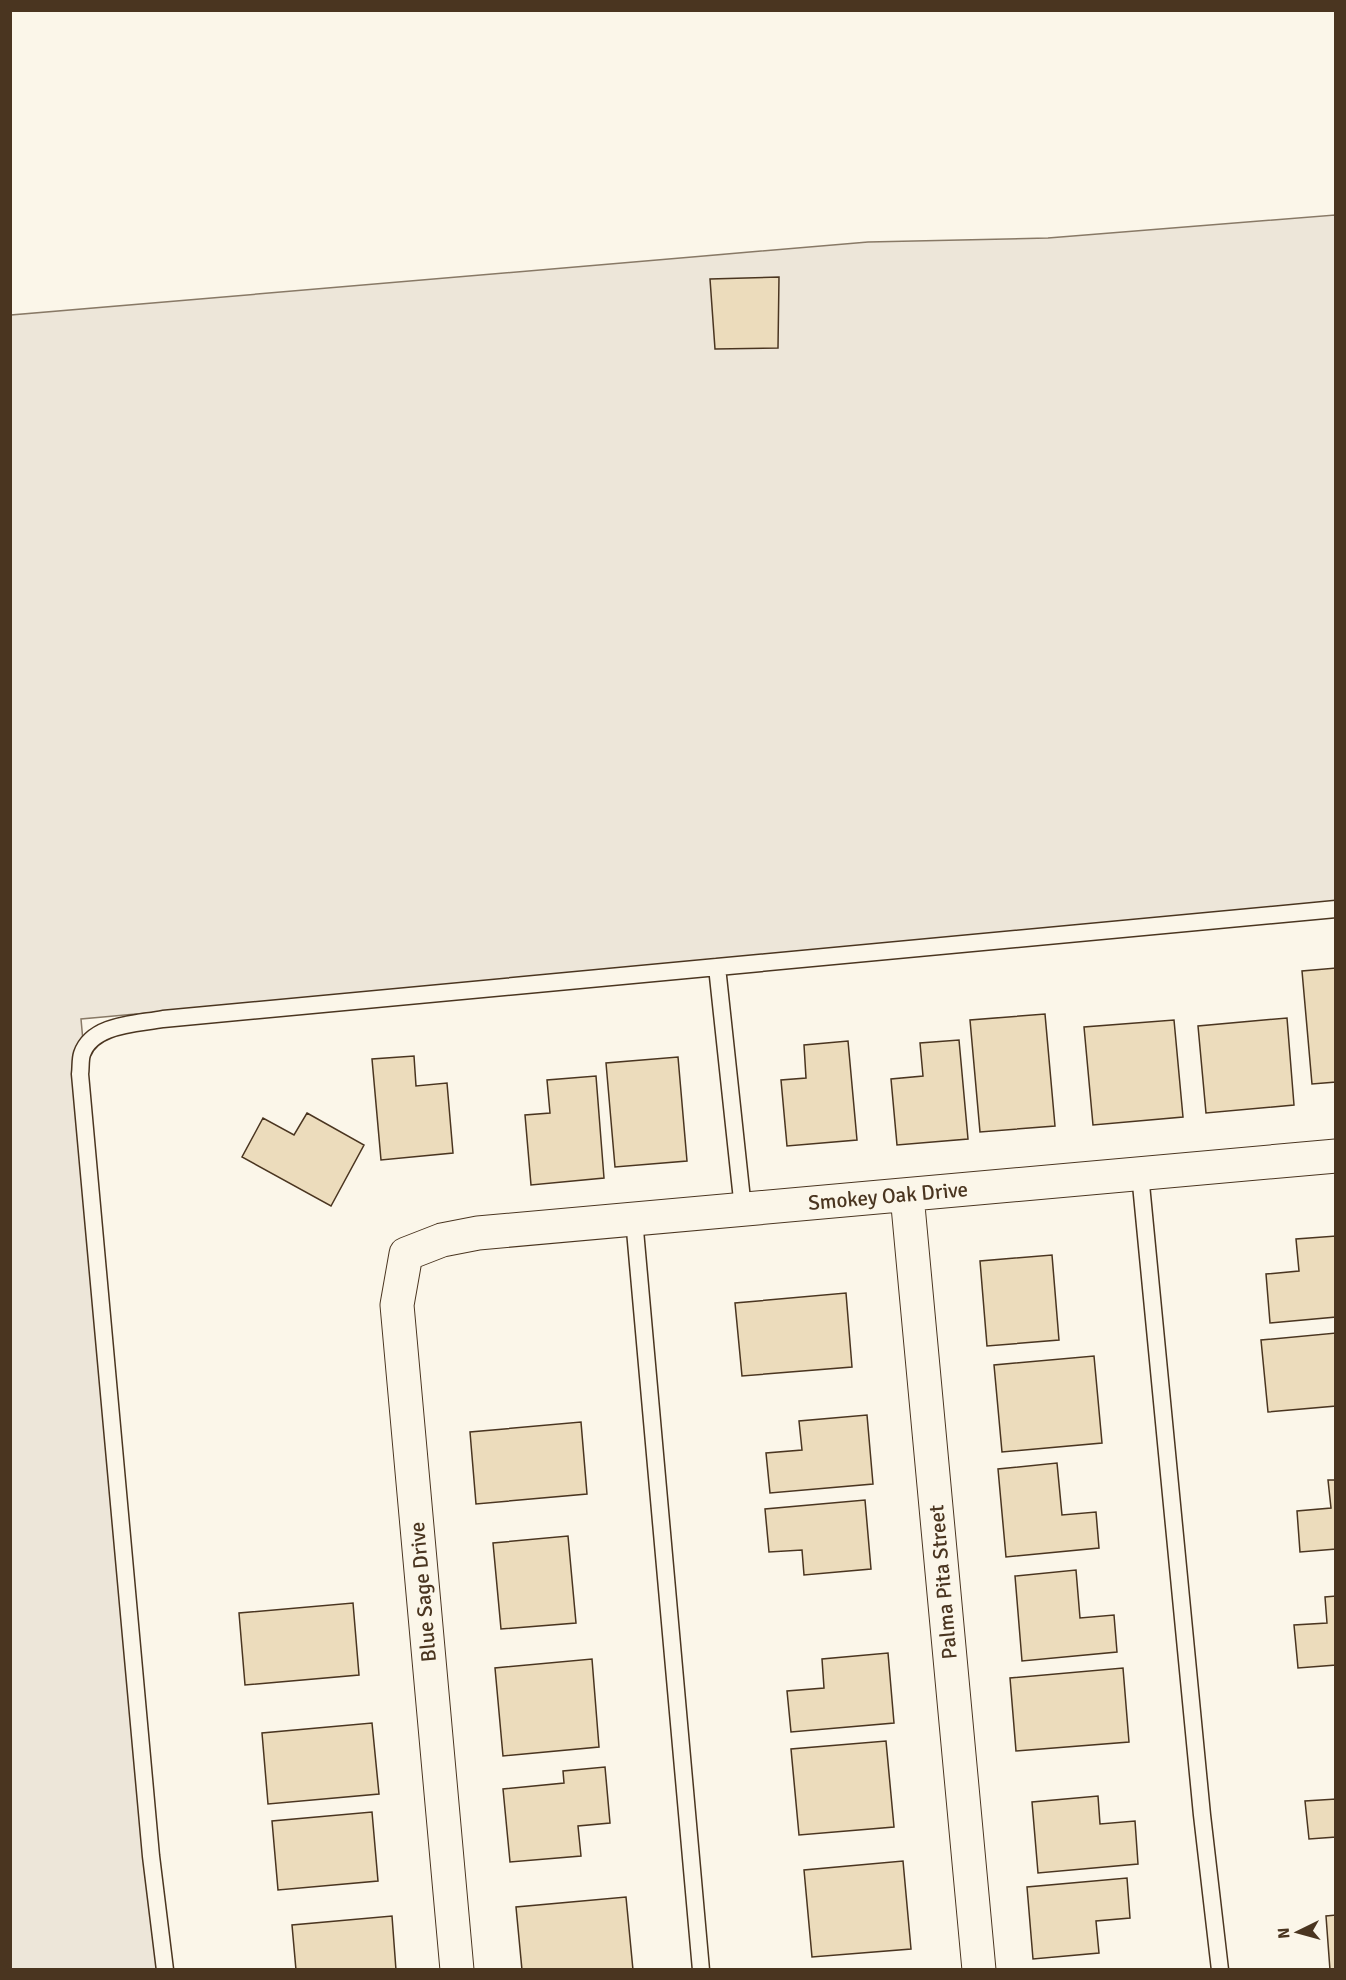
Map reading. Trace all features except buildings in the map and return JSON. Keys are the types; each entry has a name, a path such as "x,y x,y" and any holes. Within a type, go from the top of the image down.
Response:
{"street":[{"name":"Smokey Oak Drive","path":"442,1240 478,1233 1335,1156"},
{"name":"Palma Pita Street","path":"907,1195 979,1970"},
{"name":"Blue Sage Drive","path":"442,1240 406,1254 397,1305 457,1970"}],"lane":[{"path":"165,1970 150,1844 80,1074 82,1053 94,1036 116,1027 163,1019 1335,909"},
{"path":"717,967 743,1209"},
{"path":"1140,1174 1202,1815 1220,1970"},
{"path":"634,1219 701,1970"}],"shaded area":[{"path":"1335,215 1335,905 81,1019 167,1969 11,1970 11,315 868,242 1048,238"}]}
